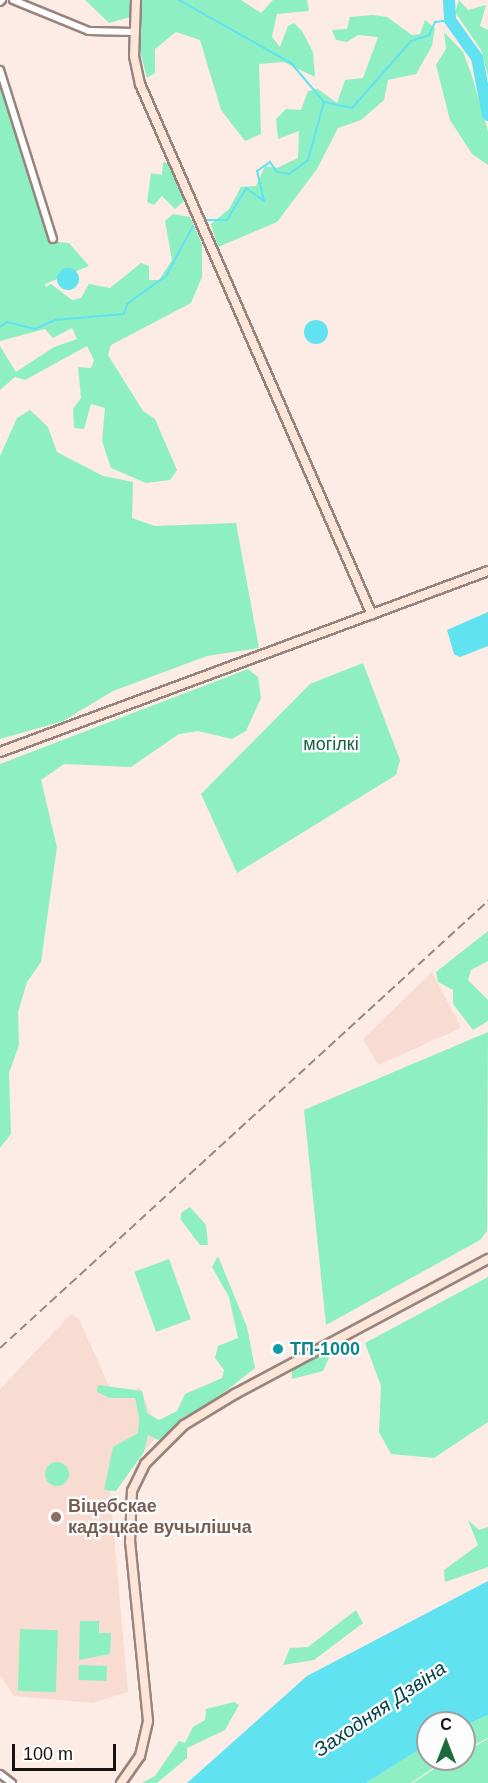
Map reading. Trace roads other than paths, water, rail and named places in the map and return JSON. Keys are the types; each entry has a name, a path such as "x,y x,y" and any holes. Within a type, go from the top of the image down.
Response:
{"street":[{"path":"13,0 88,31 133,32"},
{"path":"136,0 133,32 140,84 160,137 372,615"},
{"path":"0,70 53,239"},
{"path":"0,752 488,571"},
{"path":"121,1783 143,1749 148,1722 129,1542 132,1491 144,1464 161,1443 228,1399 488,1259"},
{"path":"0,1774 12,1783"}],"water":[{"path":"68,268 76,271 79,279 76,287 68,290 60,287 57,279 60,271"},
{"path":"316,320 325,323 328,332 325,341 316,344 307,341 304,332 307,323"},
{"path":"488,612 488,646 460,657 454,654 447,630"},
{"name":"Заходняя Дзвіна","path":"488,1581 488,1715 476,1720 476,1711 416,1711 416,1752 366,1783 187,1783 307,1676"}],"waterway":[{"path":"179,0 291,63 324,102"},
{"path":"449,0 450,20 477,58 488,115"},
{"path":"203,220 227,220 246,188 264,201 257,171 270,162 277,172 289,174 308,160 324,102 352,108 411,41 429,35 435,22 450,20"},
{"path":"0,327 7,322 35,329 55,320 124,314 127,304 166,276 193,226"}],"railway":[{"path":"0,1348 488,901"}],"place":[{"name":"ТП-1000","path":"278,1349"},
{"name":"Віцебскае кадэцкае вучылішча","path":"56,1517"}],"park label":[{"name":"могілкі","path":"331,744"}]}
